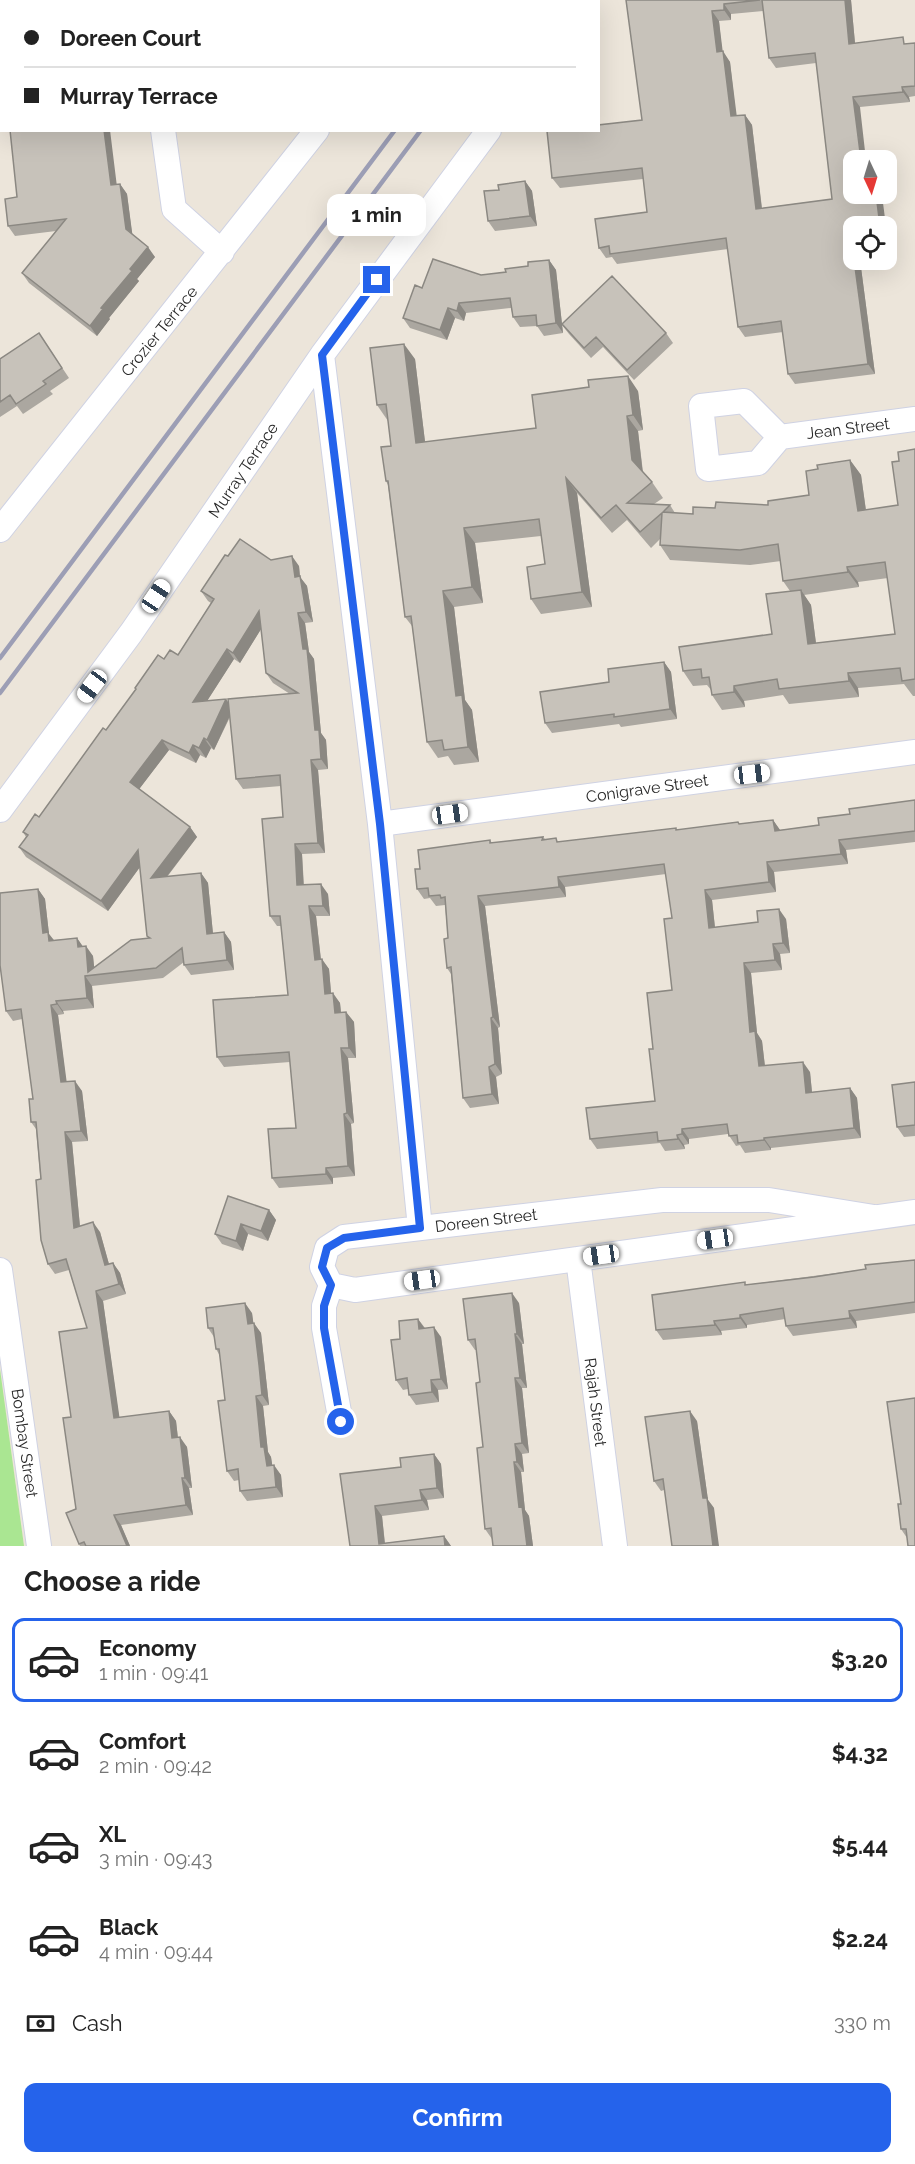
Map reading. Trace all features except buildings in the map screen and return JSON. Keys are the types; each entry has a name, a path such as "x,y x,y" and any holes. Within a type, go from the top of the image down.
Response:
{"street":[{"path":"163,132 174,209 222,252"},
{"name":"Crozier Terrace","path":"5,514 222,252 315,132"},
{"name":"Murray Terrace","path":"0,810 131,633 322,355 488,132"},
{"path":"322,355 380,824 420,1228"},
{"name":"Jean Street","path":"780,437 915,419"},
{"name":"Conigrave Street","path":"380,824 915,752"},
{"name":"Doreen Street","path":"874,1217 769,1200 662,1200 344,1238 327,1248 322,1267 331,1285 355,1290 915,1212"},
{"name":"Rajah Street","path":"578,1258 615,1546"},
{"name":"Bombay Street","path":"0,1270 39,1546"},
{"path":"331,1285 324,1306 324,1328 341,1422"}],"green space":[{"path":"0,1369 24,1546 0,1546"}],"railway":[{"path":"0,658 394,132"},
{"path":"0,693 420,132"}],"route":[{"path":"341,1422 324,1328 324,1306 331,1285 322,1267 327,1248 344,1238 420,1228 380,824 322,355 377,280"}]}
